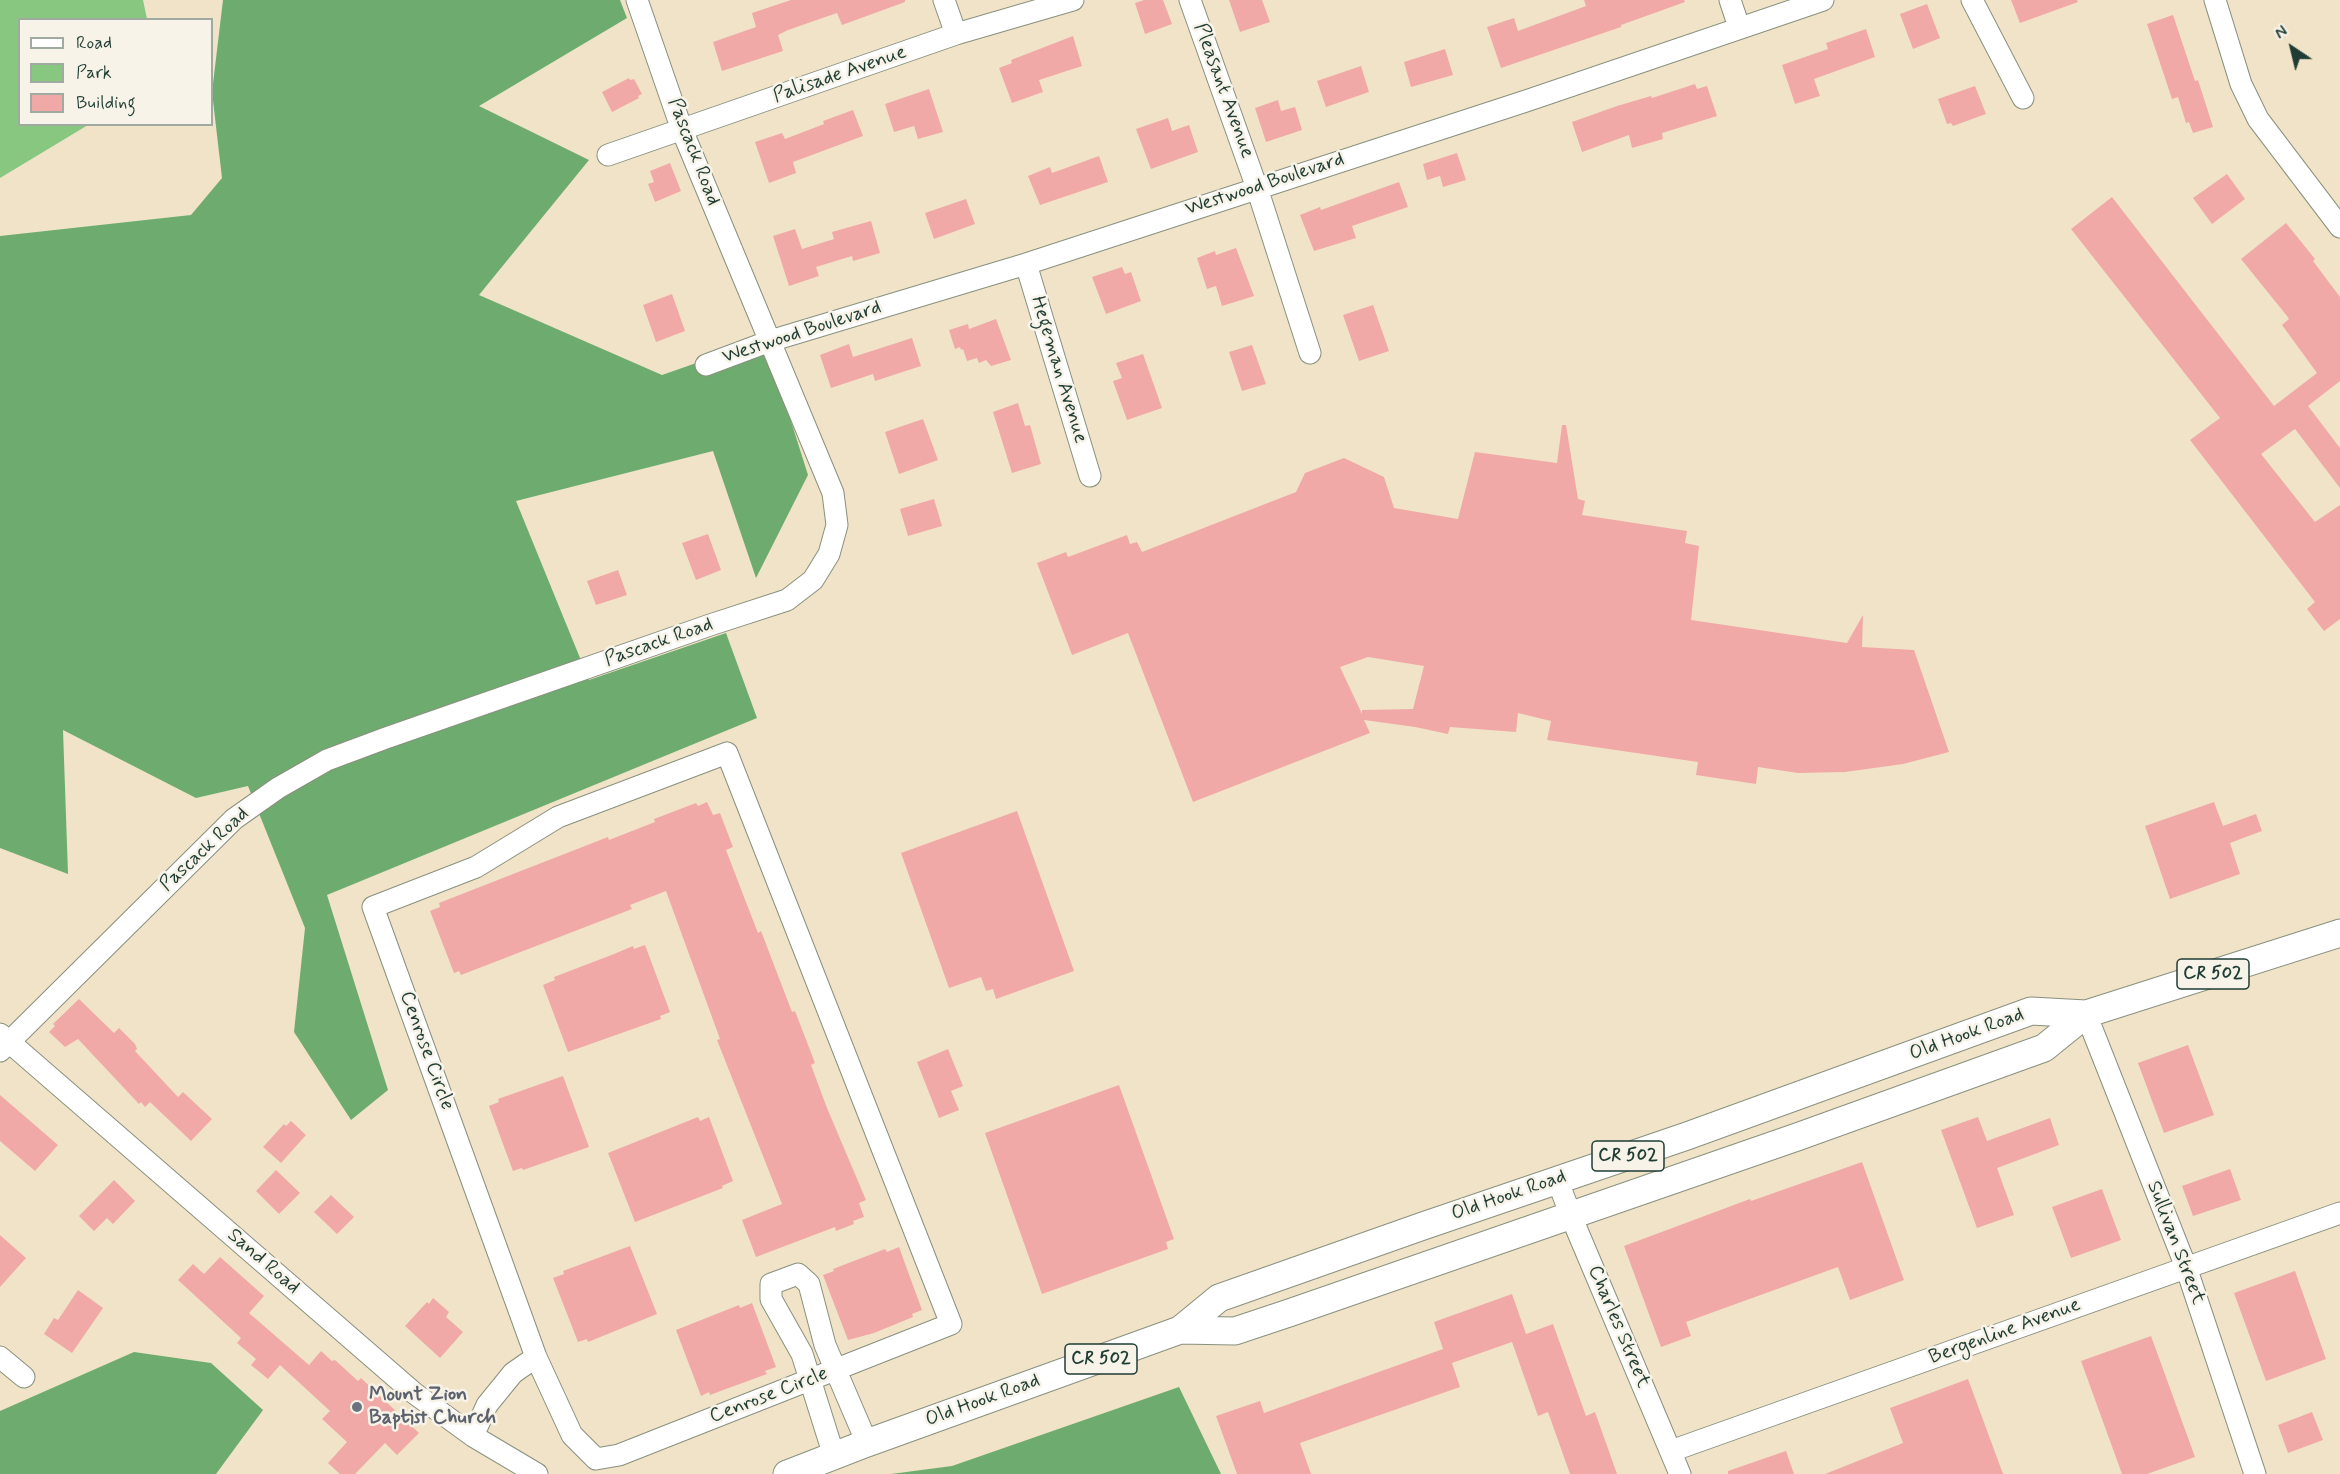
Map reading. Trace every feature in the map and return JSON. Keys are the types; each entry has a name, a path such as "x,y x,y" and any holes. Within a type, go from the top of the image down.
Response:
{"main road":[{"name":"Old Hook Road","path":"787,1474 1180,1330 1219,1298 1557,1179 1687,1136 2031,1011 2086,1014 2340,933"},
{"name":"Old Hook Road","path":"1180,1330 1235,1331 1571,1216 2044,1048 2086,1014"}],"street":[{"name":"Pascack Road","path":"3,1042 234,819 278,788 327,760 787,600 813,580 829,554 837,525 833,493 682,130 637,0"},
{"path":"944,0 956,34"},
{"name":"Palisade Avenue","path":"608,155 956,34 1073,0"},
{"name":"Pleasant Avenue","path":"1190,0 1257,188 1310,353"},
{"path":"1730,0 1739,27"},
{"name":"Westwood Boulevard","path":"706,365 770,341 1026,264 1526,101 1822,0"},
{"path":"1972,0 2023,98"},
{"path":"2215,0 2241,84 2258,119 2340,227"},
{"name":"Hegeman Avenue","path":"1026,264 1090,476"},
{"name":"Cenrose Circle","path":"727,753 951,1324 835,1370 620,1455 596,1459 572,1435 536,1357 373,907 476,867 558,817 727,753"},
{"name":"Sullivan Street","path":"2086,1014 2186,1267 2255,1474"},
{"name":"Sand Road","path":"3,1042 414,1393 473,1436 537,1474"},
{"name":"Charles Street","path":"1557,1179 1680,1474"},
{"name":"Bergenline Avenue","path":"1671,1451 2340,1213"},
{"path":"834,1456 802,1354 771,1299 771,1284 798,1274 809,1284 825,1345 867,1443"},
{"path":"0,1357 24,1377"},
{"path":"473,1436 487,1405 513,1373 536,1357"}],"green space":[{"path":"0,0 143,0 147,18 18,18 18,126 86,126 0,178"},
{"path":"223,0 620,0 627,18 479,106 589,160 479,295 662,375 765,339 808,475 756,578 713,451 516,501 589,680 726,633 757,718 327,895 388,1090 351,1120 294,1032 305,928 248,786 196,798 63,730 68,874 0,848 0,236 191,215 222,178 213,84"},
{"path":"134,1352 211,1363 263,1410 216,1474 0,1474 0,1411"},
{"path":"1179,1387 1221,1474 891,1474 952,1466"}],"building":[{"path":"791,0 905,0 905,2 842,25 837,13 788,30 778,35 783,51 722,71 713,42 756,27 752,13"},
{"path":"1144,0 1163,0 1172,24 1145,34 1135,3"},
{"path":"1229,0 1262,0 1270,22 1240,32"},
{"path":"1584,0 1684,0 1685,2 1621,25 1621,27 1501,68 1487,27 1514,18 1518,31 1586,6"},
{"path":"2011,0 2077,0 2078,2 2020,23"},
{"path":"1927,4 1940,38 1913,49 1900,14"},
{"path":"2173,15 2213,127 2193,133 2189,122 2186,123 2178,97 2172,99 2147,24"},
{"path":"1866,29 1875,57 1814,79 1820,96 1795,104 1782,65 1828,49 1826,43"},
{"path":"1073,36 1082,66 1039,80 1043,92 1012,103 999,68 1012,63 1011,60"},
{"path":"1445,49 1453,75 1411,87 1404,62"},
{"path":"1361,66 1369,92 1326,107 1317,81"},
{"path":"629,78 634,79 642,94 638,96 639,98 612,112 602,92"},
{"path":"1695,84 1697,89 1707,86 1717,116 1662,133 1663,139 1632,148 1629,135 1582,152 1572,122 1617,106 1651,96 1652,98"},
{"path":"1975,86 1986,114 1953,126 1951,123 1947,124 1938,99"},
{"path":"929,89 943,132 918,139 914,126 894,132 885,104"},
{"path":"1278,100 1281,111 1295,107 1302,130 1266,142 1255,108"},
{"path":"853,110 863,136 793,162 796,173 769,183 755,142 782,133 785,139"},
{"path":"1168,118 1172,131 1189,125 1198,152 1151,169 1136,129"},
{"path":"1457,153 1466,180 1443,187 1440,176 1427,180 1423,164"},
{"path":"1099,156 1108,182 1040,205 1028,176 1050,167 1052,173"},
{"path":"670,163 681,191 655,202 648,184 654,182 650,171"},
{"path":"2227,174 2245,199 2212,224 2193,198"},
{"path":"1399,182 1408,207 1352,226 1356,238 1314,251 1300,215 1320,207 1321,210"},
{"path":"2112,197 2274,406 2317,373 2282,325 2289,319 2287,316 2241,259 2286,223 2315,259 2313,261 2340,297 2340,381 2308,406 2340,448 2340,488 2295,429 2261,454 2315,522 2340,505 2340,619 2324,631 2307,609 2315,602 2190,440 2220,418 2071,229"},
{"path":"966,199 975,224 934,239 925,213"},
{"path":"871,221 880,253 853,261 852,256 816,267 819,276 789,286 773,236 795,229 802,249 834,239 832,232"},
{"path":"1236,248 1254,296 1222,306 1216,286 1207,289 1197,258 1215,251 1216,255"},
{"path":"1122,267 1125,274 1131,272 1141,301 1106,314 1092,277"},
{"path":"672,294 685,331 656,342 643,305"},
{"path":"1373,305 1389,351 1359,361 1343,315"},
{"path":"996,319 1011,360 991,366 986,360 979,363 977,358 967,361 963,349 961,350 960,347 955,349 949,330 968,324 969,329"},
{"path":"912,338 921,366 875,381 873,374 831,388 820,355 849,344 853,357"},
{"path":"1252,345 1266,384 1242,391 1229,352"},
{"path":"1143,354 1162,408 1127,420 1113,381 1122,378 1116,363"},
{"path":"1018,403 1025,426 1030,425 1041,464 1012,473 993,412"},
{"path":"923,419 938,460 899,474 885,432"},
{"path":"1562,425 1566,425 1578,499 1585,501 1582,515 1687,531 1685,543 1699,546 1691,620 1847,643 1863,615 1862,647 1914,650 1949,752 1903,764 1845,772 1798,773 1758,767 1756,784 1696,775 1698,762 1547,740 1551,721 1518,713 1516,732 1450,727 1448,734 1364,720 1370,733 1193,802 1128,633 1072,655 1037,563 1066,552 1068,557 1127,535 1130,544 1137,542 1142,552 1296,492 1305,473 1344,458 1384,477 1394,508 1458,519 1475,452 1557,463","holes":["1368,657 1424,666 1413,709 1362,710 1362,714 1340,667"]},
{"path":"934,499 942,526 908,536 900,509"},
{"path":"708,534 721,570 696,580 682,543"},
{"path":"618,570 627,595 596,605 587,581"},
{"path":"707,802 713,815 720,813 733,847 726,850 758,933 761,931 792,1012 795,1011 815,1063 811,1065 827,1108 866,1200 859,1203 864,1217 853,1221 854,1224 836,1231 835,1227 756,1257 742,1220 782,1204 717,1040 720,1039 666,891 630,905 632,909 461,975 459,971 454,973 430,911 440,907 439,903 608,837 609,840 696,803 698,806"},
{"path":"2214,802 2223,826 2256,814 2262,831 2230,843 2240,874 2170,899 2145,826"},
{"path":"1017,811 1074,971 996,999 993,989 986,991 981,977 949,988 901,853"},
{"path":"645,945 670,1012 660,1016 661,1019 568,1052 543,985 555,980 554,977 633,946 634,949"},
{"path":"79,999 114,1033 119,1028 135,1044 137,1049 135,1051 178,1097 183,1092 212,1119 191,1141 150,1102 145,1107 141,1102 139,1104 78,1039 65,1047 49,1032 55,1026 53,1024"},
{"path":"2188,1045 2214,1115 2164,1133 2138,1063"},
{"path":"948,1049 963,1086 951,1091 959,1110 939,1118 917,1062"},
{"path":"563,1076 589,1147 523,1170 522,1168 513,1171 489,1106 499,1102 498,1099"},
{"path":"1119,1085 1174,1239 1166,1242 1168,1249 1042,1294 985,1133"},
{"path":"0,1095 58,1145 35,1171 0,1141"},
{"path":"698,1117 700,1121 709,1117 733,1181 722,1186 723,1188 635,1222 608,1153"},
{"path":"1978,1117 1987,1141 2050,1118 2059,1145 1997,1168 2014,1215 1977,1228 1941,1130"},
{"path":"291,1121 306,1135 281,1163 263,1147 284,1124 286,1126"},
{"path":"1862,1162 1904,1280 1850,1300 1838,1267 1686,1322 1691,1336 1661,1347 1624,1246 1750,1199 1751,1201"},
{"path":"2230,1169 2241,1200 2193,1216 2182,1186"},
{"path":"276,1170 300,1193 279,1214 256,1191"},
{"path":"114,1180 135,1201 113,1224 107,1218 94,1231 79,1216"},
{"path":"2102,1189 2121,1240 2071,1258 2052,1207"},
{"path":"331,1195 354,1217 337,1234 314,1212"},
{"path":"0,1235 26,1258 0,1287"},
{"path":"630,1246 657,1314 588,1342 587,1339 578,1342 553,1278 564,1274 563,1271"},
{"path":"899,1247 922,1310 912,1314 913,1317 874,1333 848,1340 823,1275 885,1249 887,1252"},
{"path":"220,1257 264,1296 249,1313 309,1365 321,1351 332,1361 335,1360 358,1381 361,1378 419,1433 397,1455 385,1443 355,1474 340,1474 328,1463 347,1442 322,1419 330,1411 280,1365 268,1379 251,1365 256,1359 237,1343 241,1338 178,1280 193,1264 204,1274"},
{"path":"2295,1271 2326,1359 2266,1381 2234,1293"},
{"path":"78,1290 103,1308 72,1353 44,1334 54,1318 58,1320"},
{"path":"1512,1294 1526,1334 1553,1324 1586,1416 1595,1412 1617,1474 1570,1474 1548,1412 1538,1416 1512,1342 1452,1363 1460,1387 1300,1443 1311,1474 1237,1474 1216,1416 1260,1401 1264,1413 1443,1349 1434,1322"},
{"path":"433,1298 449,1312 446,1317 463,1332 440,1358 405,1326"},
{"path":"752,1303 776,1367 765,1371 767,1374 710,1395 709,1392 701,1396 676,1330 739,1305 740,1308"},
{"path":"2151,1336 2195,1457 2147,1474 2122,1474 2081,1361"},
{"path":"1968,1379 2003,1474 1825,1474 1903,1443 1890,1408"},
{"path":"2312,1412 2323,1440 2288,1453 2278,1425"},
{"path":"1786,1451 1794,1474 1728,1474 1728,1471"}],"place":[{"name":"Mount Zion Baptist Church","path":"357,1407"}]}
